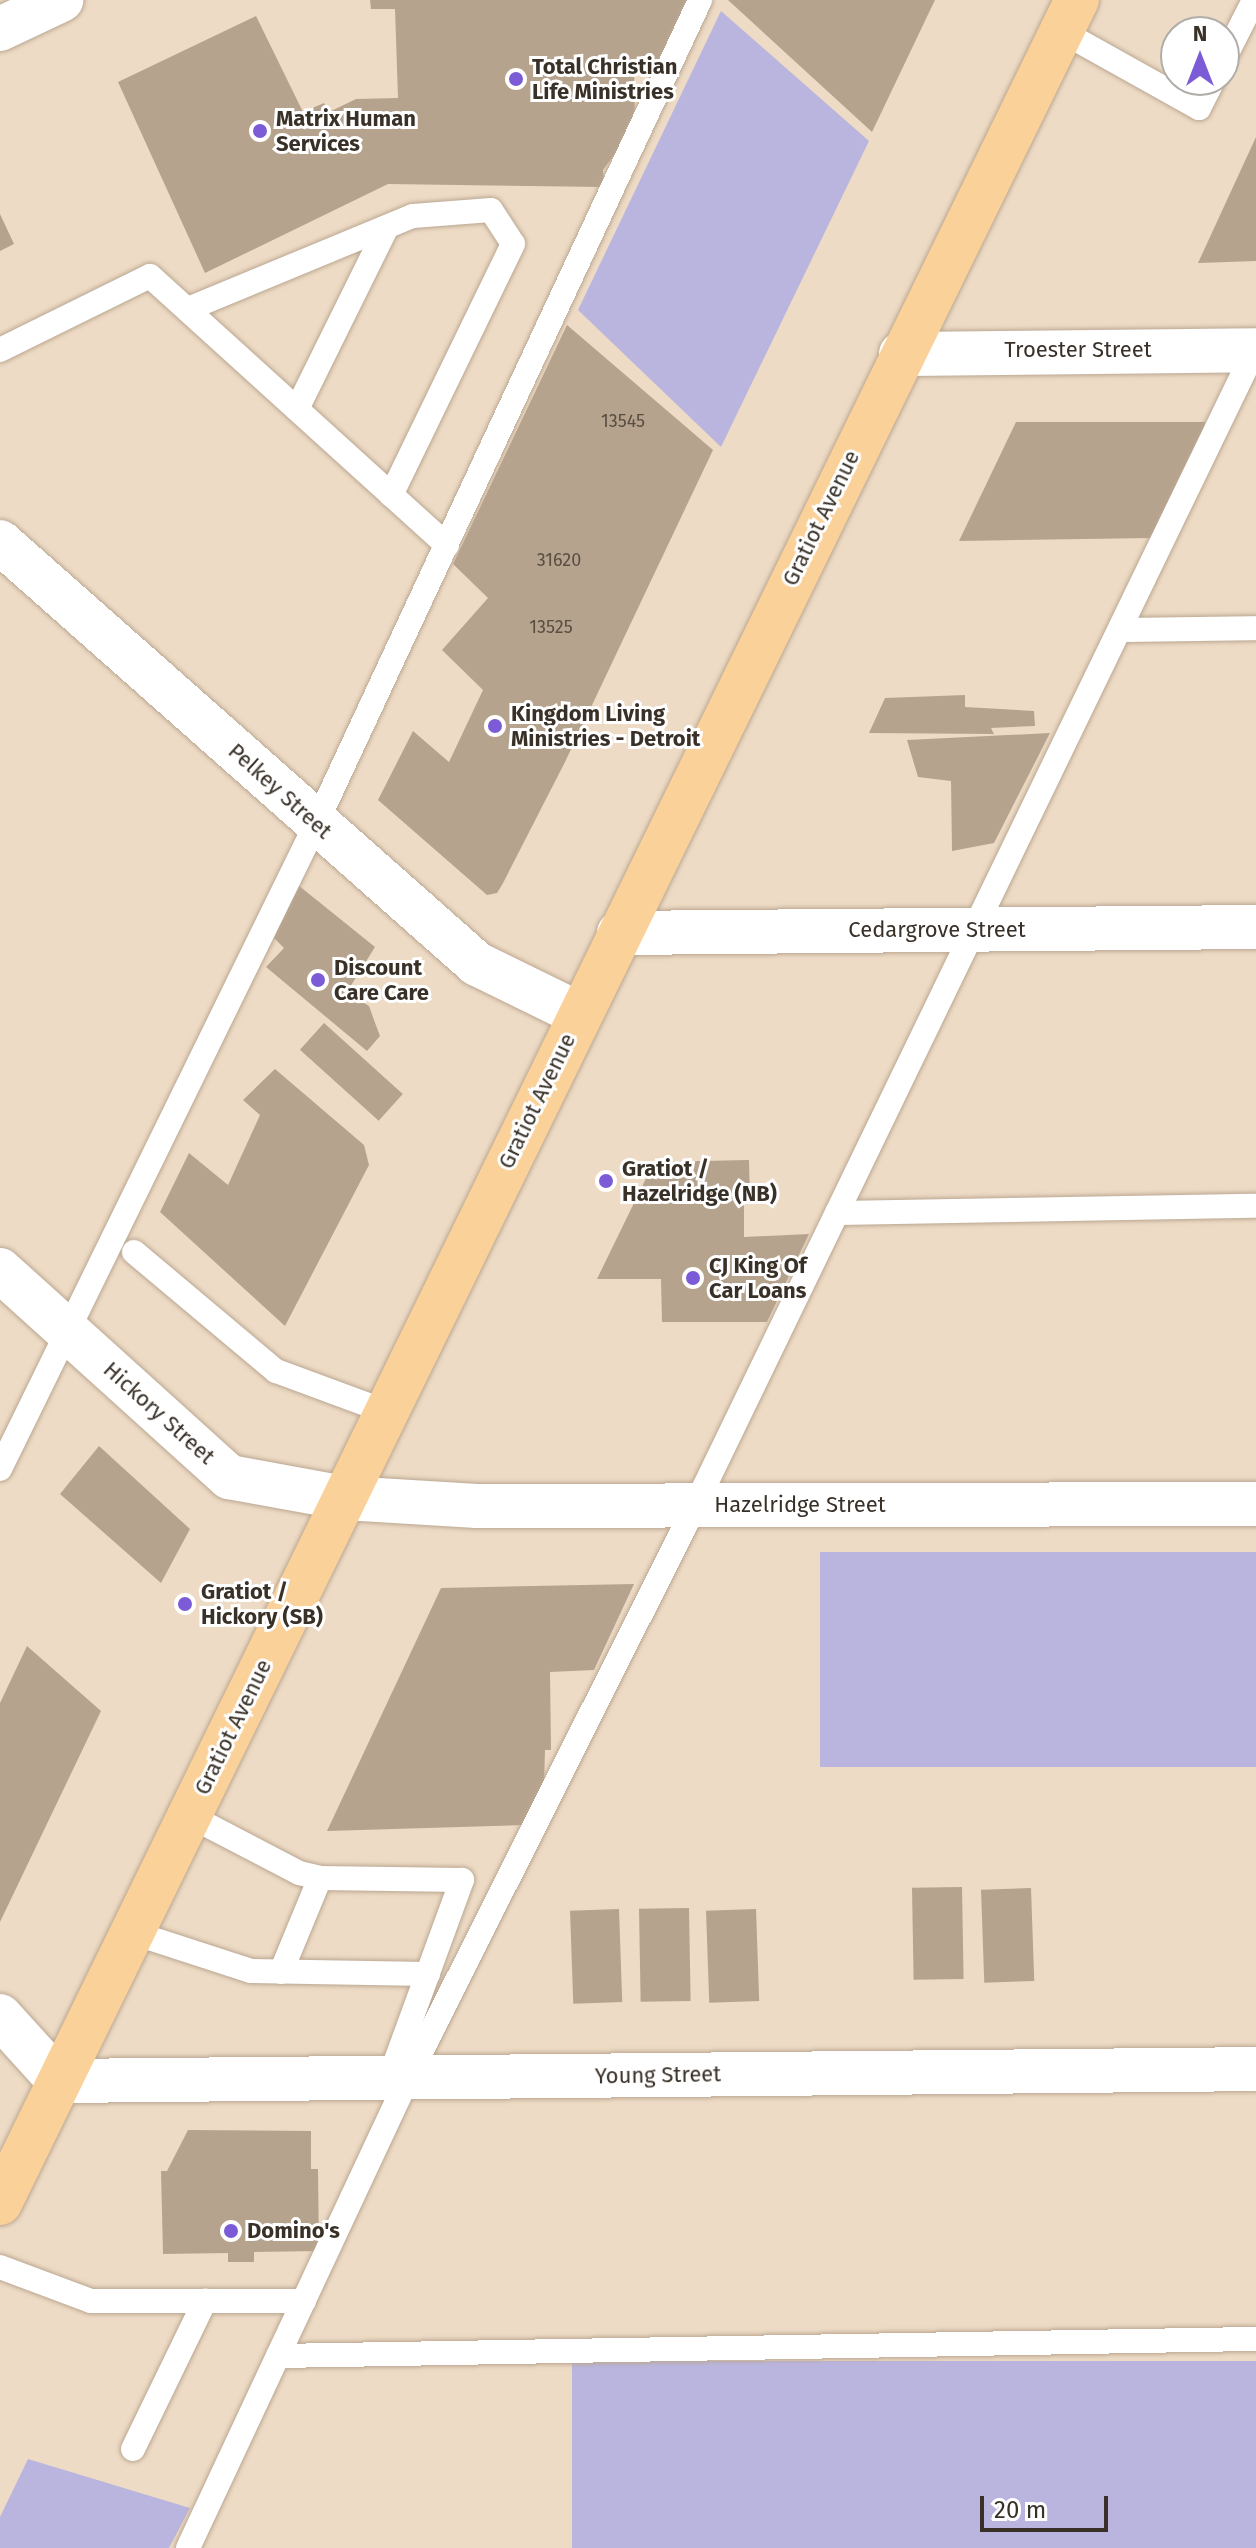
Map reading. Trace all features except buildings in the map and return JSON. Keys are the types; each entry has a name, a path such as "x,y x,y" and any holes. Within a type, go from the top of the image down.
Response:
{"main road":[{"name":"Gratiot Avenue","path":"2,2194 134,1933 579,1014 1069,16"}],"street":[{"path":"0,29 61,0"},
{"name":"Troester Street","path":"901,354 1255,349"},
{"name":"Pelkey Street","path":"0,542 477,964 579,1014"},
{"name":"Cedargrove Street","path":"619,933 1256,927"},
{"name":"Hickory Street","path":"0,1270 229,1477 345,1498"},
{"name":"Hazelridge Street","path":"345,1498 477,1506 1256,1504"},
{"path":"0,2016 59,2081"},
{"name":"Young Street","path":"59,2081 1256,2069"}],"lane":[{"path":"0,1469 316,824 700,0"},
{"path":"1240,28 1254,0"},
{"path":"1069,16 1160,80"},
{"path":"1182,96 1199,108 1205,96"},
{"path":"188,309 413,216 491,210 513,244 391,495"},
{"path":"297,409 387,227"},
{"path":"0,350 150,276 447,545"},
{"path":"188,2548 304,2301 399,2077 695,1506 1255,349"},
{"path":"1120,630 1256,628"},
{"path":"837,1213 1256,1206"},
{"path":"134,1252 276,1371 387,1412"},
{"path":"190,1816 299,1873 320,1878 462,1880 428,1974 399,2077"},
{"path":"281,1972 320,1878"},
{"path":"134,1933 251,1971 428,1974"},
{"path":"0,2267 91,2301 304,2301"},
{"path":"133,2449 205,2301"},
{"path":"278,2356 1256,2339"}],"shaded area":[{"path":"721,11 869,141 721,447 578,310"},
{"path":"820,1552 1256,1552 1256,1767 820,1767"},
{"path":"572,2361 1256,2361 1256,2548 572,2548"},
{"path":"28,2459 190,2508 169,2548 0,2548 0,2517"}],"place":[{"name":"Total Christian Life Ministries","path":"516,79"},
{"name":"Matrix Human Services","path":"260,131"},
{"name":"Kingdom Living Ministries - Detroit","path":"495,726"},
{"name":"Discount Care Care","path":"318,980"},
{"name":"Gratiot / Hazelridge (NB)","path":"606,1181"},
{"name":"CJ King Of Car Loans","path":"693,1278"},
{"name":"Gratiot / Hickory (SB)","path":"185,1604"},
{"name":"Domino's","path":"231,2231"}]}
